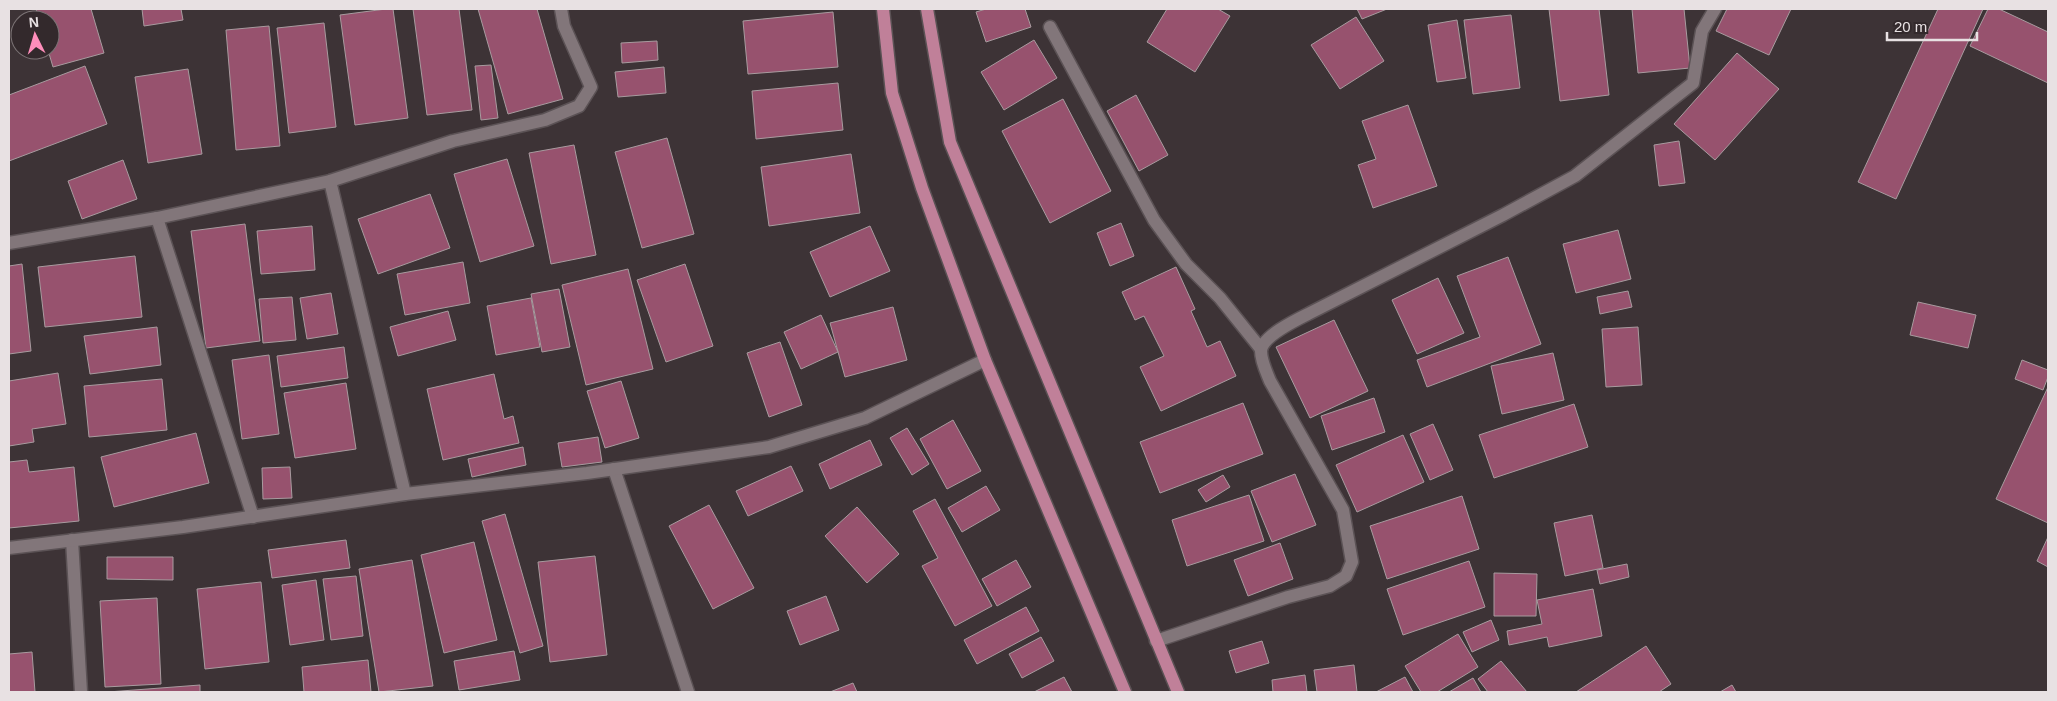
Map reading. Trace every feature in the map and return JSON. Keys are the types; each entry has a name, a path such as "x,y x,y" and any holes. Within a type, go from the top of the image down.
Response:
{"main road":[{"path":"883,9 892,93 922,188 985,360 1125,692"},
{"path":"927,9 950,142 1178,692"}],"street":[{"path":"9,243 157,218 330,181 453,141 545,120 579,106 591,87 564,26 561,9"},
{"path":"1156,641 1279,600 1330,586 1346,576 1352,562 1342,510 1270,381 1262,361 1261,349 1266,340 1302,317 1575,176 1693,83 1702,31 1714,9"},
{"path":"1050,27 1154,220 1186,264 1220,298 1261,349"},
{"path":"330,181 405,494"},
{"path":"157,218 254,517"},
{"path":"9,548 254,517 405,494 614,469 779,444 865,418 985,360"},
{"path":"614,469 688,692"},
{"path":"72,540 81,692"}],"building":[{"path":"91,9 104,53 53,67 51,60 60,60 60,10 36,10"},
{"path":"142,9 181,9 183,20 144,26"},
{"path":"393,9 408,118 355,125 340,15"},
{"path":"413,9 459,9 472,110 427,115"},
{"path":"478,9 537,9 563,99 508,114"},
{"path":"986,9 1025,9 1031,27 986,42 976,12"},
{"path":"1167,9 1218,9 1230,16 1195,72 1147,42"},
{"path":"1357,9 1387,9 1362,19"},
{"path":"1549,9 1599,9 1609,95 1560,101"},
{"path":"1632,9 1684,9 1690,68 1638,73"},
{"path":"1727,9 1791,9 1769,55 1716,31"},
{"path":"1938,9 1983,9 1896,199 1858,182"},
{"path":"1988,9 1999,9 2048,32 2048,83 1970,46"},
{"path":"833,12 838,67 748,74 743,21"},
{"path":"1511,15 1520,88 1473,94 1464,20"},
{"path":"1356,17 1384,61 1340,89 1311,45"},
{"path":"1457,20 1466,78 1437,82 1428,25"},
{"path":"324,23 336,127 289,133 277,28"},
{"path":"269,26 280,146 236,150 226,30"},
{"path":"1034,40 1057,78 1004,110 981,72"},
{"path":"657,41 658,60 622,63 621,43"},
{"path":"1737,53 1779,89 1715,160 1674,124"},
{"path":"491,65 498,118 481,120 475,66"},
{"path":"85,66 107,124 9,161 9,95"},
{"path":"664,67 666,93 618,97 615,72"},
{"path":"188,69 202,154 148,163 135,77"},
{"path":"838,83 843,130 756,139 752,91"},
{"path":"1136,95 1168,155 1139,171 1107,111"},
{"path":"1063,99 1111,191 1050,223 1002,131"},
{"path":"1408,105 1437,186 1373,208 1358,165 1376,159 1362,121"},
{"path":"667,138 694,234 642,248 615,152"},
{"path":"1679,141 1685,183 1659,186 1654,145"},
{"path":"574,145 596,255 551,264 529,153"},
{"path":"851,154 860,213 769,226 761,167"},
{"path":"507,159 534,246 480,262 454,174"},
{"path":"123,160 137,199 82,219 68,181"},
{"path":"430,194 450,248 378,274 358,219"},
{"path":"1121,223 1134,256 1110,266 1097,233"},
{"path":"245,224 260,341 206,348 191,231"},
{"path":"312,226 315,270 261,274 257,231"},
{"path":"870,226 890,271 830,297 810,252"},
{"path":"1618,230 1631,279 1576,293 1563,244"},
{"path":"135,256 142,317 45,327 38,267"},
{"path":"1508,257 1541,344 1427,387 1417,360 1480,337 1457,276"},
{"path":"463,262 470,303 405,315 397,274"},
{"path":"22,264 31,351 9,354 9,266"},
{"path":"685,264 713,346 666,362 637,280"},
{"path":"1176,267 1195,309 1191,311 1207,347 1220,341 1236,376 1161,411 1140,367 1164,356 1144,316 1135,320 1122,292"},
{"path":"628,269 653,369 586,385 562,285"},
{"path":"1438,278 1464,333 1417,354 1392,300"},
{"path":"559,289 570,347 542,352 531,294"},
{"path":"1628,291 1632,307 1600,314 1597,297"},
{"path":"331,293 338,334 307,339 300,298"},
{"path":"292,297 296,340 263,343 259,299"},
{"path":"531,298 540,347 496,355 487,306"},
{"path":"1918,302 1976,315 1968,348 1910,335"},
{"path":"893,307 907,360 845,377 830,323"},
{"path":"448,311 456,340 398,356 390,327"},
{"path":"821,315 838,352 801,369 784,332"},
{"path":"1334,320 1368,391 1310,418 1276,347"},
{"path":"157,327 161,365 90,374 84,336"},
{"path":"1638,327 1642,385 1606,387 1602,329"},
{"path":"780,342 802,405 769,417 747,353"},
{"path":"344,347 348,378 281,387 277,356"},
{"path":"1553,353 1564,400 1502,414 1491,366"},
{"path":"269,355 279,434 242,439 232,360"},
{"path":"2022,360 2048,370 2048,377 2043,390 2015,379"},
{"path":"58,373 66,424 32,429 34,442 9,446 9,381"},
{"path":"494,374 504,419 513,416 519,443 443,460 427,389"},
{"path":"162,379 167,430 89,437 84,386"},
{"path":"621,381 639,438 605,448 587,391"},
{"path":"346,383 356,449 295,458 284,393"},
{"path":"2048,387 2048,523 1996,499"},
{"path":"1374,398 1385,432 1332,450 1321,416"},
{"path":"1243,403 1263,454 1160,493 1140,442"},
{"path":"1574,404 1588,447 1494,478 1479,435"},
{"path":"953,420 981,471 947,489 920,439"},
{"path":"1433,424 1453,470 1430,480 1410,434"},
{"path":"907,428 929,464 912,475 890,438"},
{"path":"196,433 209,483 114,507 101,457"},
{"path":"1403,435 1424,482 1357,512 1336,465"},
{"path":"598,437 602,462 562,467 558,443"},
{"path":"870,440 882,465 830,489 819,464"},
{"path":"523,447 526,465 472,477 468,459"},
{"path":"27,460 29,472 74,467 79,521 9,528 9,462"},
{"path":"791,466 803,491 748,516 736,491"},
{"path":"290,467 292,498 263,499 262,468"},
{"path":"1295,474 1316,525 1272,542 1251,491"},
{"path":"1223,475 1230,487 1206,502 1198,490"},
{"path":"986,486 1000,510 962,532 948,508"},
{"path":"1249,495 1264,541 1187,566 1172,520"},
{"path":"1462,496 1479,549 1387,579 1370,526"},
{"path":"935,499 992,606 955,626 922,566 938,558 913,511"},
{"path":"709,505 754,588 713,609 669,526"},
{"path":"857,507 899,554 867,583 825,536"},
{"path":"505,514 543,646 520,653 482,521"},
{"path":"1592,515 1603,568 1565,576 1554,523"},
{"path":"2048,537 2048,567 2037,561"},
{"path":"346,540 350,568 272,578 268,550"},
{"path":"474,542 497,640 444,653 421,555"},
{"path":"1280,543 1293,579 1248,596 1234,560"},
{"path":"595,556 607,655 550,662 538,562"},
{"path":"107,557 173,557 173,580 107,579"},
{"path":"412,560 433,686 379,692 359,569"},
{"path":"1016,560 1031,587 997,606 982,579"},
{"path":"1469,561 1485,607 1403,635 1387,589"},
{"path":"1627,564 1629,577 1600,584 1597,570"},
{"path":"1494,573 1537,574 1536,616 1494,616"},
{"path":"356,576 363,636 331,640 323,579"},
{"path":"316,580 324,640 290,645 282,585"},
{"path":"261,582 269,662 205,669 197,589"},
{"path":"1593,589 1602,636 1549,647 1547,637 1509,645 1507,631 1542,624 1537,600"},
{"path":"826,596 839,630 800,645 787,611"},
{"path":"157,598 161,684 105,687 100,601"},
{"path":"1026,607 1039,631 977,664 964,640"},
{"path":"1491,620 1499,640 1472,652 1463,632"},
{"path":"1458,634 1478,667 1437,692 1421,692 1405,666"},
{"path":"1041,637 1054,661 1022,678 1009,654"},
{"path":"1262,641 1269,663 1236,673 1229,651"},
{"path":"1646,646 1671,684 1659,692 1576,692"},
{"path":"514,651 520,680 459,690 454,661"},
{"path":"32,652 35,692 9,692 9,654"},
{"path":"368,660 371,692 304,692 302,667"},
{"path":"1501,661 1527,692 1488,692 1478,679"},
{"path":"1354,665 1357,692 1317,692 1314,670"},
{"path":"1305,675 1307,692 1273,692 1272,680"},
{"path":"1064,677 1072,692 1034,692"},
{"path":"1405,677 1413,692 1376,692"},
{"path":"1473,678 1481,692 1449,692"},
{"path":"853,683 857,692 830,692"},
{"path":"200,685 200,692 108,692"},
{"path":"1732,685 1736,692 1720,692"}]}
